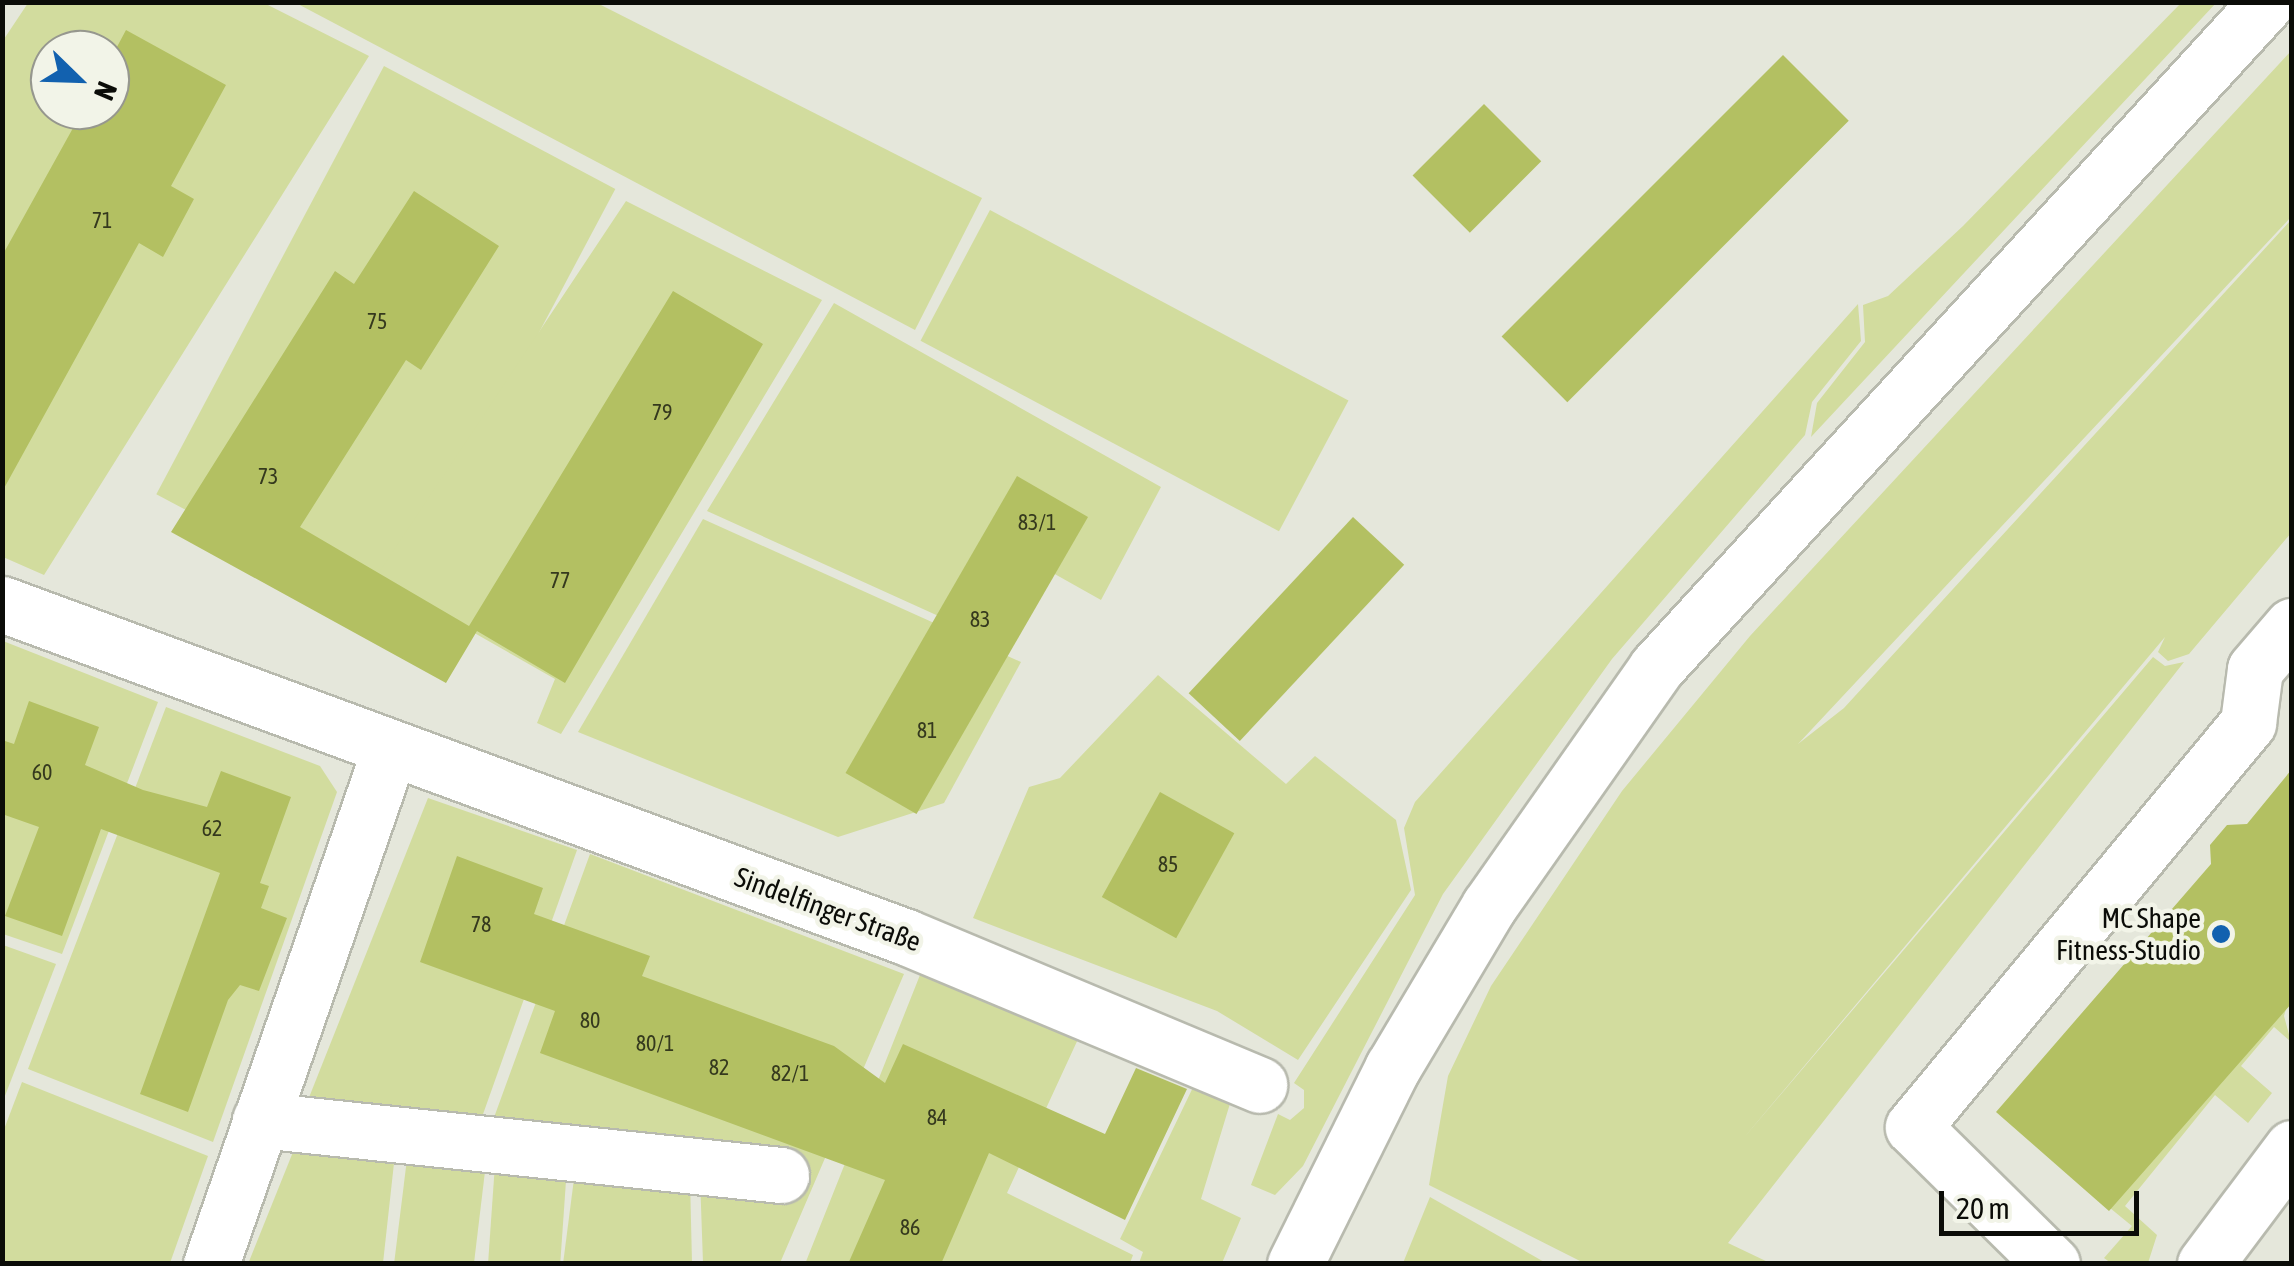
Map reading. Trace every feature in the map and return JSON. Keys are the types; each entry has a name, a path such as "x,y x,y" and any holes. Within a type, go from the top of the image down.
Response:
{"street":[{"path":"1294,1264 1444,979 1646,682 1774,530 2267,2"},
{"name":"Sindelfinger Straße","path":"2,604 924,945 1259,1085"},
{"path":"2052,1264 1913,1127 2248,723 2255,669 2292,626"},
{"path":"212,1264 390,749"},
{"path":"260,1120 780,1175"},
{"path":"2206,1264 2292,1148"}],"green space":[{"path":"262,2 369,56 44,575 3,557 2,42 28,3"},
{"path":"296,3 597,3 982,198 915,330"},
{"path":"2181,3 2216,3 1811,437 1817,403 1865,342 1863,305 1888,296 1963,226"},
{"path":"2291,51 2291,217 1798,744 1844,708 2291,220 2291,533 2189,654 2168,661 2158,652 2165,637 1742,1140 2153,657 2165,666 2184,662 1728,1243 1770,1263 1584,1263 1429,1185 1448,1076 1491,986 1622,791 1750,636"},
{"path":"384,66 615,189 388,617 156,494"},
{"path":"626,201 822,300 561,734 537,723 555,679 376,577"},
{"path":"990,210 1348,401 1279,531 921,341"},
{"path":"834,303 1161,487 1101,600 1044,568 998,643 707,511"},
{"path":"1858,304 1861,341 1812,402 1805,435 1612,659 1443,894 1303,1166 1275,1195 1251,1185 1278,1114 1290,1120 1304,1108 1304,1090 1294,1083 1415,895 1404,828 1415,802"},
{"path":"703,519 1021,662 944,803 838,837 578,732"},
{"path":"3,641 158,702 62,954 3,934"},
{"path":"1158,675 1286,784 1315,756 1396,820 1411,890 1298,1060 1217,1011 973,918 1029,787 1060,778"},
{"path":"166,707 320,766 337,792 213,1142 28,1069"},
{"path":"428,798 577,850 482,1117 308,1100"},
{"path":"590,854 904,974 780,1263 703,1263 699,1149 492,1123"},
{"path":"2,945 56,964 3,1101"},
{"path":"920,975 1079,1037 1007,1193 1133,1255 1130,1263 805,1264"},
{"path":"2291,991 2284,1016 2291,1042 2274,1027 2241,1066 2272,1093 2248,1123 2215,1095 2125,1206 2157,1235 2148,1263 2111,1263 2104,1258 2132,1226 2110,1208"},
{"path":"1197,1079 1232,1097 1201,1199 1241,1218 1222,1263 1139,1263 1143,1252 1120,1239"},
{"path":"22,1082 208,1156 170,1263 3,1263 3,1132"},
{"path":"295,1147 395,1154 383,1263 248,1264"},
{"path":"407,1159 486,1163 474,1263 394,1264"},
{"path":"495,1164 567,1169 560,1264 488,1264"},
{"path":"575,1171 690,1179 692,1263 563,1264"},
{"path":"1430,1197 1546,1263 1403,1263"}],"building":[{"path":"130,32 226,85 171,186 194,199 163,257 139,243 2,492 2,256 72,130 130,130"},
{"path":"1783,55 1849,121 1567,402 1502,336"},
{"path":"1484,104 1541,161 1470,233 1413,175"},
{"path":"414,191 499,246 421,370 406,360 300,527 469,626 673,291 763,344 565,683 477,631 446,683 171,532 335,271 354,284"},
{"path":"1017,476 1088,517 917,814 846,773"},
{"path":"1353,517 1404,565 1240,741 1189,693"},
{"path":"29,701 99,727 85,765 143,790 207,807 221,771 291,797 260,883 269,886 261,908 287,918 259,991 240,985 228,1000 188,1112 140,1094 220,873 101,829 62,936 5,916 39,827 2,814 2,740 14,744"},
{"name":"MC Shape Fitness-Studio","path":"2292,769 2292,1003 2109,1211 1996,1112 2211,864 2210,845 2227,825 2247,824"},
{"path":"1160,792 1234,833 1176,938 1102,897"},
{"path":"457,856 543,888 534,914 650,956 642,976 834,1046 885,1083 903,1044 1105,1134 1136,1068 1187,1089 1125,1220 989,1153 941,1264 848,1264 885,1180 540,1053 555,1011 420,962"}],"place":[{"name":"MC Shape Fitness-Studio","path":"2221,934"}]}
